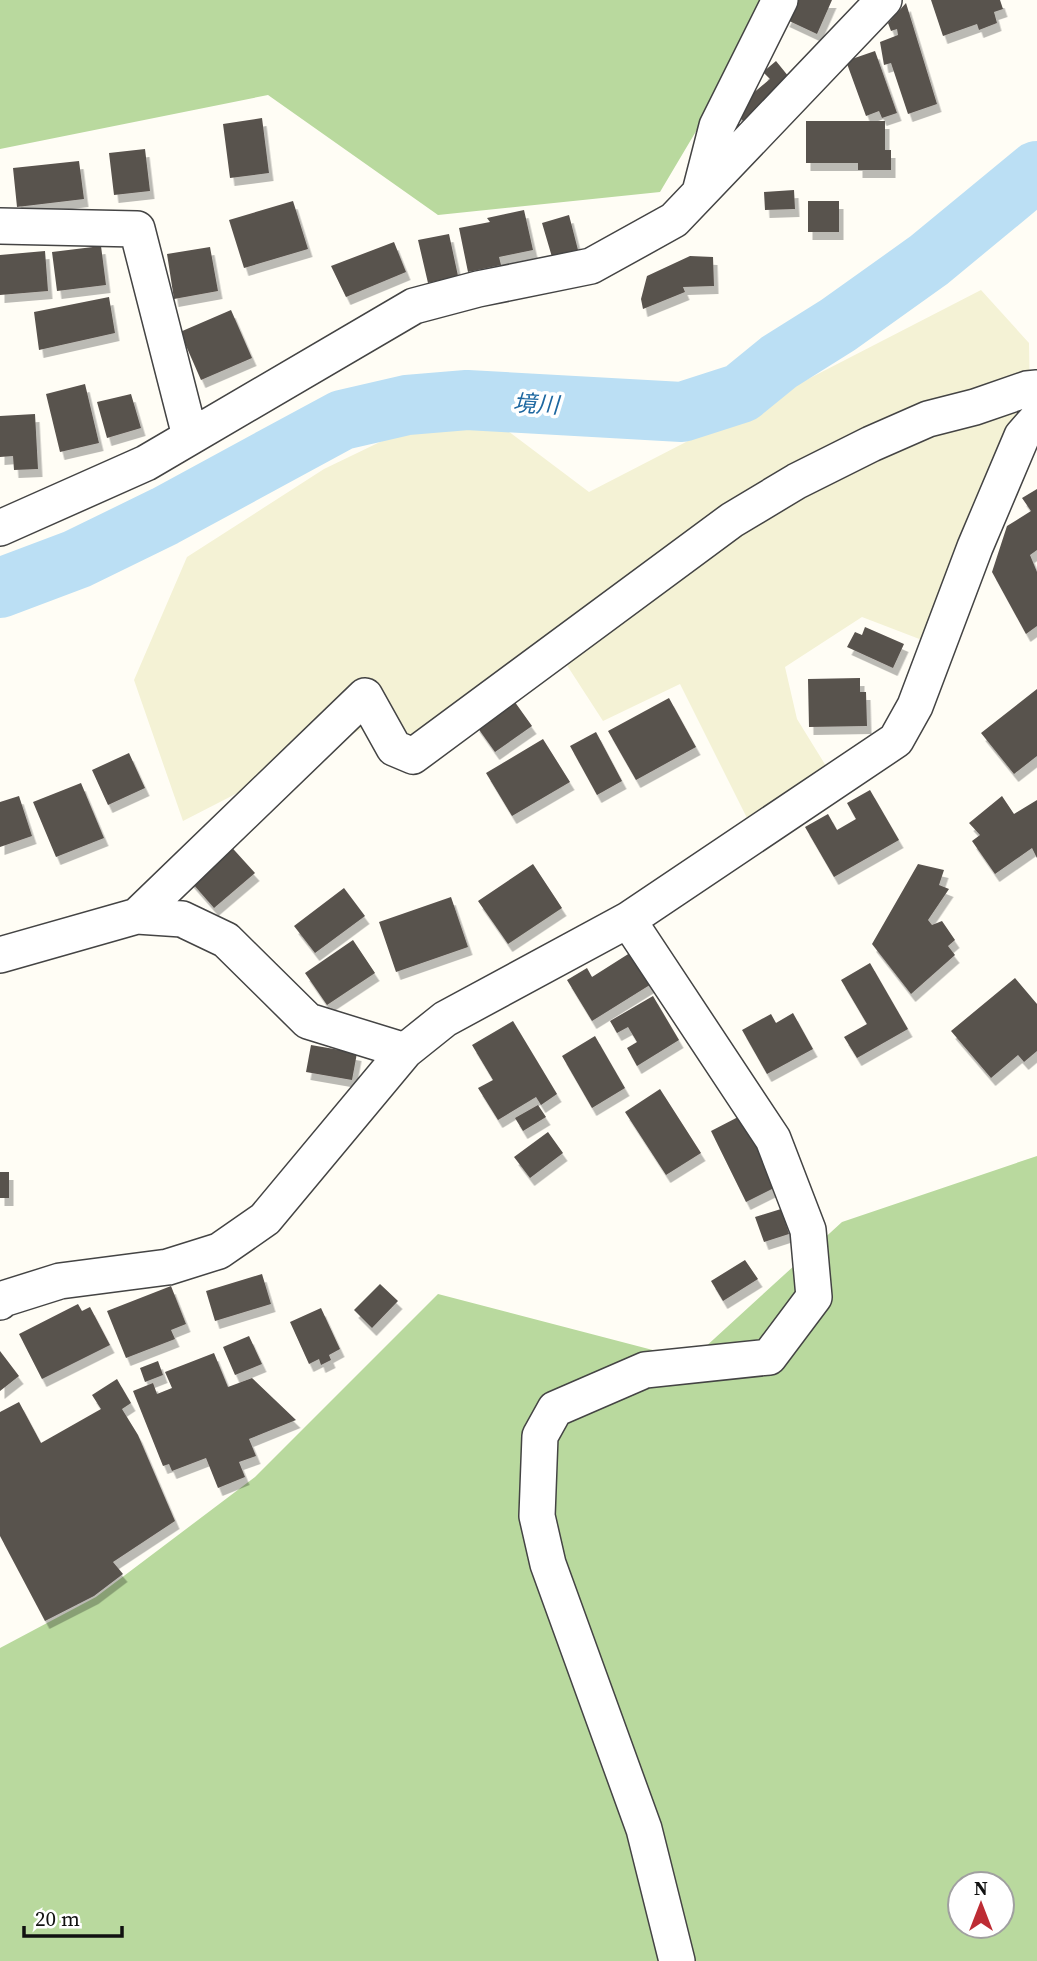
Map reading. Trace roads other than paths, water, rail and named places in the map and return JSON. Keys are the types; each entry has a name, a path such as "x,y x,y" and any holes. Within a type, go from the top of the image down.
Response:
{"street":[{"path":"700,192 716,126 779,0"},
{"path":"0,528 146,463 414,306 478,289 591,266 674,220 884,0"},
{"path":"0,226 137,229 190,436"},
{"path":"137,916 365,696 394,748 413,756 732,520 797,481 928,419 1037,388"},
{"path":"0,1302 60,1282 167,1267 219,1251 265,1219 405,1051 445,1019 628,920 896,740 915,706 975,547 1022,436 1037,419"},
{"path":"0,955 137,916 182,919 226,940 308,1021 405,1051"},
{"path":"628,920 773,1139 808,1230 814,1297 769,1357 645,1370 555,1409 540,1436 537,1516 548,1564 644,1829 677,1961"}],"waterway":[{"name":"境川","path":"0,588 77,559 165,516 342,420 407,405 467,400 682,412 741,393 779,362 838,325 929,260 1037,171"}]}
